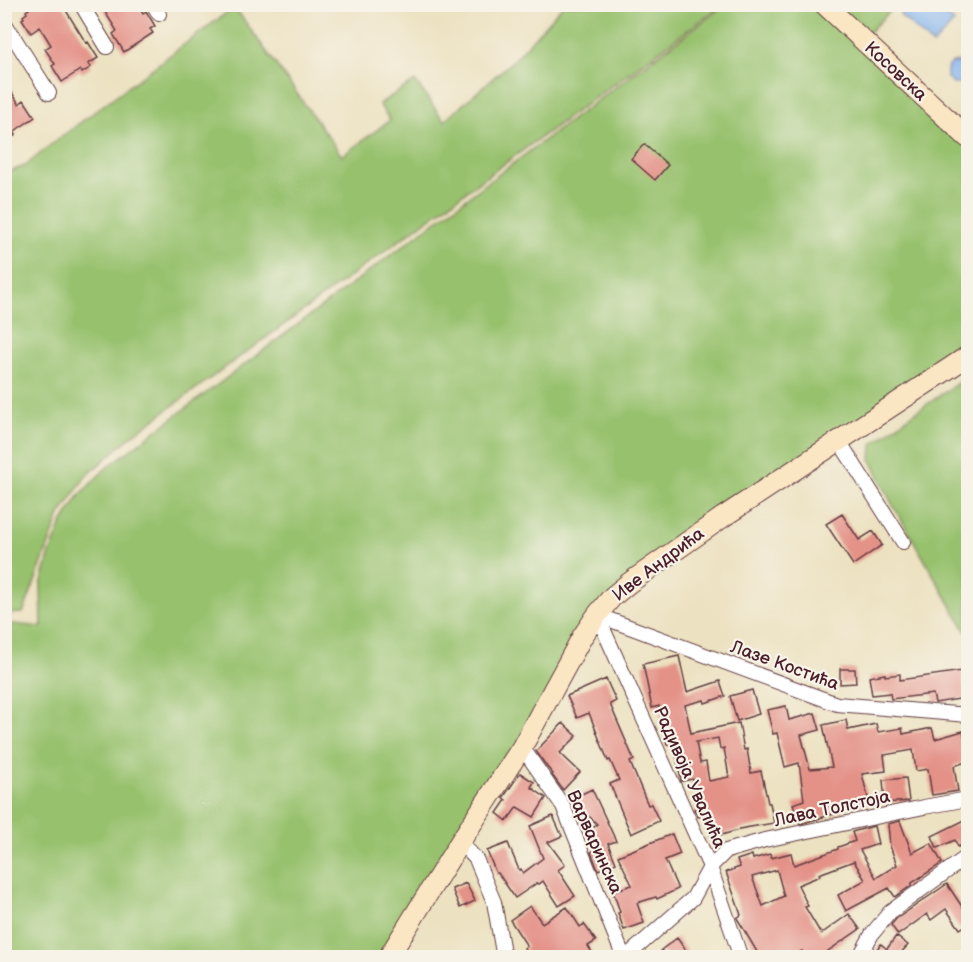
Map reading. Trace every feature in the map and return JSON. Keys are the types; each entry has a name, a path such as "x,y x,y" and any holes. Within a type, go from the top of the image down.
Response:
{"street":[{"path":"81,4 107,47"},
{"name":"Косовска","path":"824,4 969,138"},
{"path":"4,22 49,93"},
{"name":"Иве Андрића","path":"388,957 522,747 582,637 612,597 723,517 969,356"},
{"path":"838,441 903,542"},
{"name":"Лазе Костића","path":"597,615 837,704 968,716"},
{"name":"Радивоја Увалића","path":"597,615 710,867 741,957"},
{"name":"Варваринска","path":"522,747 563,806 625,957"},
{"name":"Лава Толстоја","path":"710,867 726,851 765,840 969,799"},
{"path":"460,842 476,859 494,902 504,957"},
{"path":"859,957 890,912 969,856"},
{"path":"625,957 693,898 710,867"}],"green space":[{"path":"233,5 342,156 390,120 379,104 415,81 444,121 517,57 563,5 722,5 134,434 86,476 60,515 23,613 5,614 5,173 25,166 234,7"},
{"path":"725,5 896,5 862,39 968,138 968,356 612,597 388,957 5,957 4,623 42,627 41,585 49,556 62,523 79,496 106,468"},
{"path":"968,376 968,635 890,500 871,460 872,445"}],"water":[{"path":"910,4 934,5 954,22 933,45 900,15"},
{"path":"962,62 968,67 968,76 963,83 953,84 947,78 947,69 952,63"}],"building":[{"path":"26,4 62,4 98,58 88,64 91,67 82,73 80,70 62,82 52,66 55,64 45,49 51,45 40,27 31,33 22,19 29,9"},
{"path":"100,4 137,4 143,13 146,11 155,26 150,29 153,33 124,52 113,34 117,31"},
{"path":"4,80 19,104 24,100 35,117 14,132 16,135 4,142"},
{"path":"644,144 668,165 655,180 631,159"},
{"path":"842,514 859,540 873,531 882,545 853,565 826,524"},
{"path":"679,656 687,692 720,681 725,696 705,703 704,700 685,705 691,733 739,723 751,773 761,771 774,823 739,829 711,838 705,816 698,817 694,809 699,808 693,779 681,781 674,744 667,745 659,706 652,708 643,664","holes":["718,738 720,749 724,748 729,777 709,781 706,762 700,763 696,742"]},
{"path":"840,669 855,669 856,683 840,684"},
{"path":"962,671 966,698 935,703 933,694 891,699 890,693 872,695 869,677 900,674 900,680"},
{"path":"606,679 616,701 610,704 634,760 630,762 648,805 651,804 659,821 631,834 610,784 619,780 610,760 608,761 589,713 577,718 567,696"},
{"path":"752,690 759,714 737,721 730,696"},
{"path":"786,706 789,720 815,713 820,730 801,735 810,769 832,767 823,725 846,720 848,730 876,724 878,732 902,728 903,734 932,728 935,739 963,731 969,750 969,761 954,766 958,791 932,795 928,769 916,771 913,750 884,755 886,771 862,774 869,802 842,808 843,811 800,824 793,804 804,800 799,763 785,767 777,733 773,734 767,710"},
{"path":"563,723 577,736 560,753 580,772 563,790 536,751"},
{"path":"520,773 534,782 531,787 546,798 534,817 517,807 507,821 497,813 506,800 503,798"},
{"path":"906,778 909,801 885,803 883,780"},
{"path":"592,789 616,841 608,844 616,863 598,870 591,852 597,849 585,822 594,827 597,824 571,799"},
{"path":"553,816 562,836 548,842 565,865 558,870 575,896 559,906 543,881 515,898 496,873 487,851 508,843 519,870 521,869 523,873 543,858 530,826"},
{"path":"969,818 969,842 958,847 955,840 937,848 932,836"},
{"path":"900,821 912,853 931,843 942,863 895,897 889,888 846,911 838,895 865,880 854,861 819,874 820,876 798,885 808,906 805,907 821,934 849,914 860,929 819,957 807,957 802,951 791,957 760,957 737,918 741,915 726,872 740,867 737,860 752,855 753,859 770,854 771,858 791,853 794,865 855,841 852,832 874,826 878,844 860,850 876,878 897,865 890,846 888,824","holes":["777,870 784,896 763,906 752,877"]},
{"path":"672,834 680,854 665,860 678,889 657,899 656,897 637,903 644,923 624,930 613,891 632,885 618,856"},
{"path":"466,883 475,901 460,908 452,889"},
{"path":"947,884 969,917 969,923 960,929 946,909 931,920 927,914 898,935 891,925 896,919"},
{"path":"530,906 542,923 567,907 580,927 584,924 596,941 588,946 595,957 529,957 524,948 527,946 510,920"},
{"path":"896,936 908,945 897,957 870,957 881,944 887,949"},
{"path":"677,938 692,957 667,957 661,950"}]}
